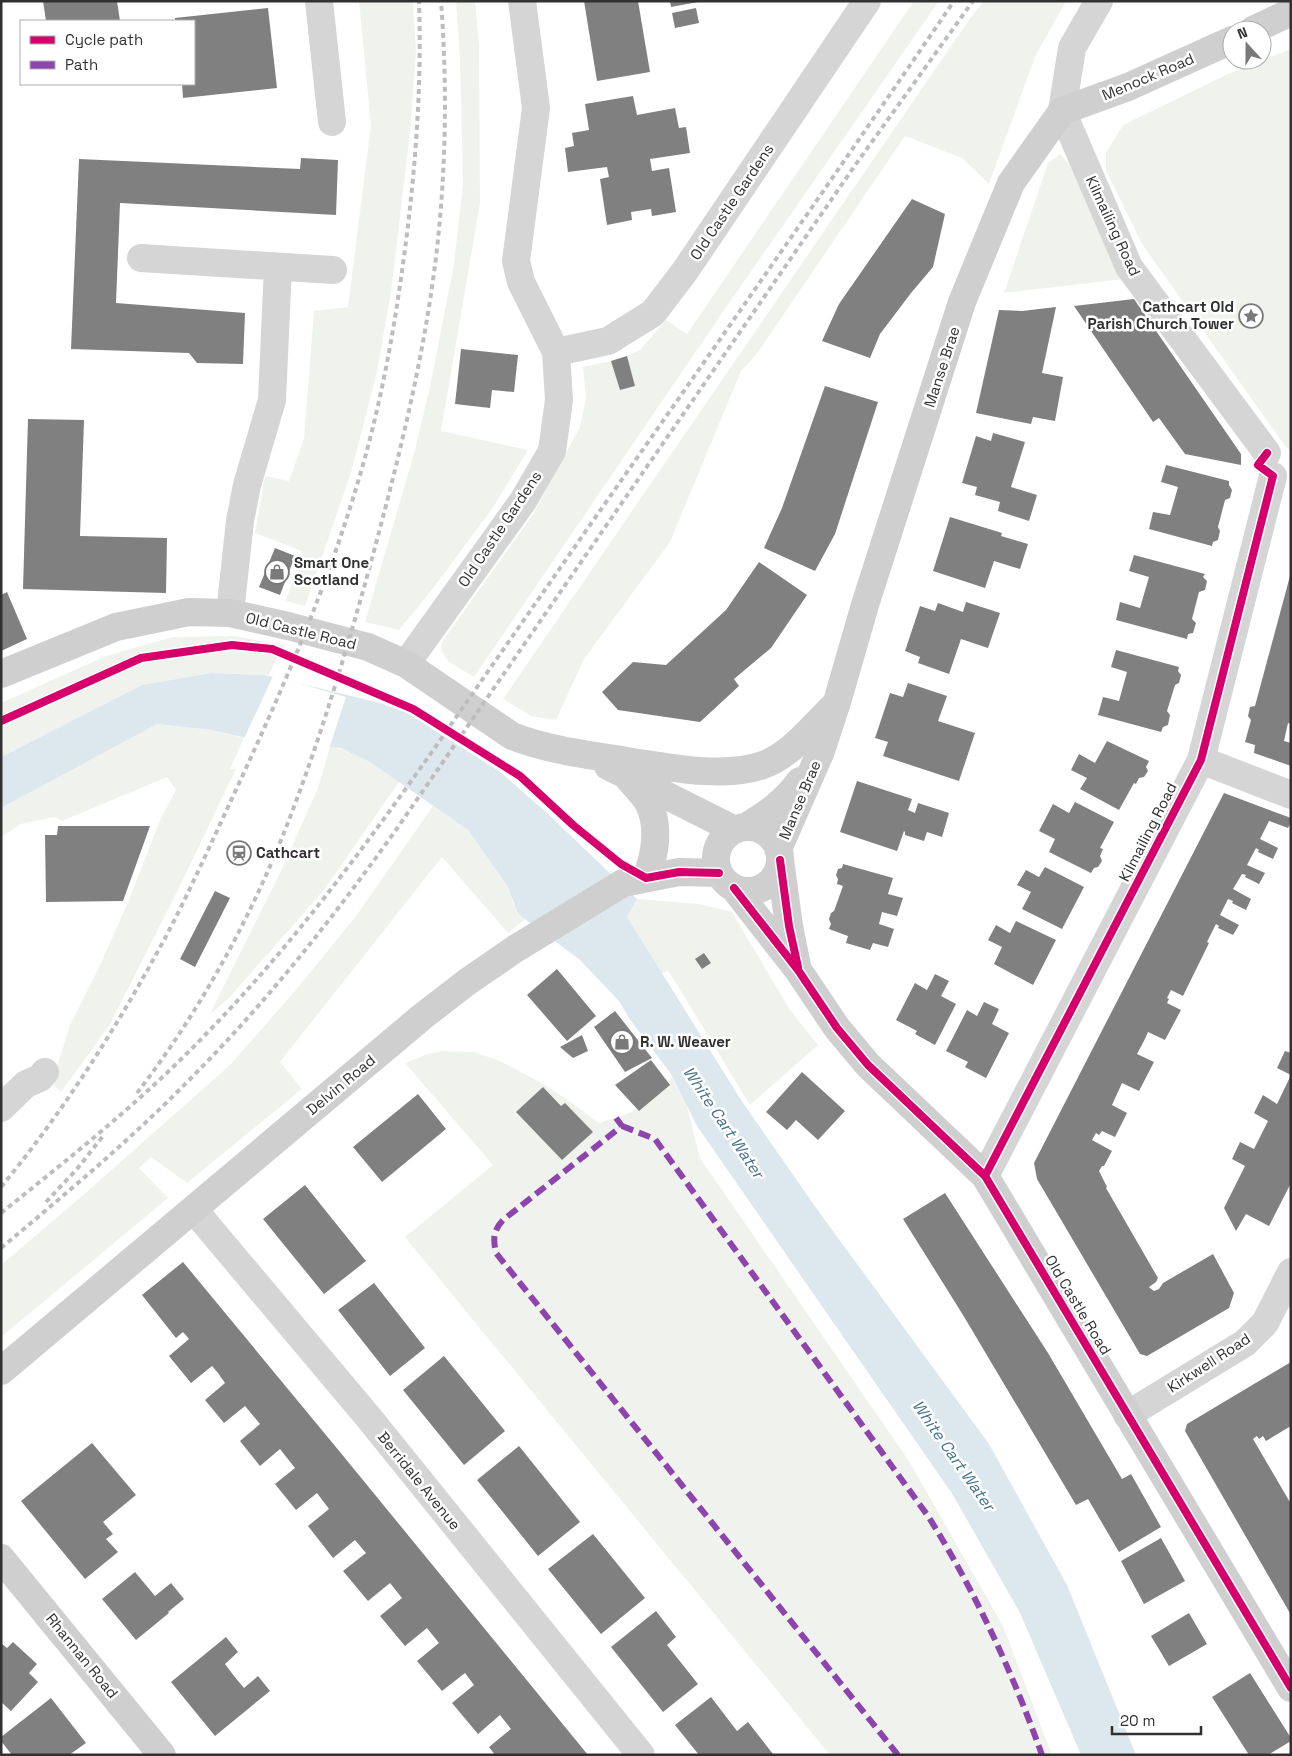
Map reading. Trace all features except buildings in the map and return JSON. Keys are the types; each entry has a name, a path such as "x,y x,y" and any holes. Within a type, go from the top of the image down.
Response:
{"main road":[{"path":"1272,21 1291,12"},
{"name":"Menock Road","path":"1062,111 1128,87 1222,45"},
{"name":"Manse Brae","path":"779,855 821,751 962,302 1011,183 1062,111"},
{"name":"Old Castle Road","path":"1,674 116,627 189,612 230,613 288,626 368,648 406,664 512,736 527,742 584,754 710,772 763,765 788,750 837,702"},
{"name":"Manse Brae","path":"741,828 772,811 791,793 821,751"},
{"name":"Old Castle Road","path":"584,754 627,776 741,828 756,828 774,840 779,855 789,926 798,970"},
{"name":"Old Castle Road","path":"627,776 648,803 654,819 655,846 652,863 635,881"},
{"path":"741,828 726,835 716,853 716,864 726,881 744,891 764,887 778,871 779,855"},
{"name":"Delvin Road","path":"1,1371 423,1016 466,982 515,949 635,881 679,872 726,881"},
{"name":"Old Castle Road","path":"726,881 798,970 837,1028 868,1065 985,1176 1291,1688"},
{"name":"Rhannan Road","path":"1,1558 162,1755"}],"street":[{"path":"319,1 332,122"},
{"name":"Old Castle Gardens","path":"406,664 524,501 552,451 559,400 556,352 521,282 516,261 536,108 522,1"},
{"name":"Old Castle Gardens","path":"556,352 608,341 653,313 685,272 867,1"},
{"name":"Manse Brae","path":"1062,111 1072,48 1099,1"},
{"name":"Kilmailing Road","path":"985,1176 1201,760 1270,465 1129,267 1062,111"},
{"path":"141,258 333,270"},
{"path":"230,613 240,521 247,485 272,400 278,267"},
{"path":"1201,760 1291,795"},
{"path":"1,1108 26,1084 40,1078 45,1072"},
{"name":"Berridale Avenue","path":"194,1210 369,1418 641,1755"},
{"name":"Kirkwell Road","path":"1127,1415 1245,1343 1265,1323 1291,1272"}],"shaded area":[{"path":"359,1 413,1 416,52 410,133 391,292 377,372 351,473 305,606 286,601 302,551 255,533 265,476 289,481 304,439 314,311 348,307 371,125"},
{"path":"456,1 475,1 479,45 480,203 441,431 528,450 492,509 428,595 399,630 365,622 415,450 431,382 454,264 463,183 460,59"},
{"path":"914,1 939,1 727,306 474,677 449,662 441,650 442,642 532,516 580,427 586,398 583,367 611,361 620,390 635,386 627,356 640,350 666,320 687,334"},
{"path":"984,1 1066,1 1035,57 989,184 962,158 905,136 756,355 741,371 670,542 584,659 556,720 531,716 503,699 971,17"},
{"path":"1291,49 1291,451 1285,446 1142,244 1106,170 1106,153 1123,125 1238,70 1272,70 1272,57"},
{"path":"1060,154 1076,171 1124,279 1004,293 1048,163"},
{"path":"234,636 285,645 281,656 278,655 269,675 211,673 142,685 1,757 1,703 106,656 172,637"},
{"path":"156,724 211,730 244,738 230,769 236,769 177,892 109,1026 61,1092 55,1087 53,1080 70,1025 101,963 129,900 160,820 176,790 167,777 62,821 55,817 21,824 1,837 1,808"},
{"path":"330,747 339,748 357,755 399,782 324,890 228,999 210,1014 280,873 318,788"},
{"path":"433,806 468,830 508,887 514,905 525,919 508,933 442,857 280,1062 302,1089 187,1183 151,1157 139,1168 168,1198 1,1337 1,1265 230,1065 295,991 356,916"},
{"path":"637,899 699,904 732,912 790,1010 818,1045 750,1105 668,970 662,974 627,917"},
{"path":"443,1051 473,1052 498,1060 538,1081 599,1123 632,1112 672,1077 686,1103 700,1158 909,1461 1003,1626 1052,1755 830,1755 405,1237 493,1165 405,1063 428,1054"}],"water":[{"name":"White Cart Water","path":"211,673 265,675 380,703 407,713 499,771 546,812 637,899 627,917 741,1100 819,1212 989,1444 1067,1585 1136,1755 1081,1755 1020,1613 953,1495 697,1126 671,1074 631,1021 619,1001 579,959 522,917 517,911 508,887 468,830 370,762 341,748 270,743 211,730 157,724 1,808 1,757 142,685"}],"pier":[{"path":"273,676 346,697 329,749 269,746 243,741"}],"railway":[{"path":"1,1187 46,1129 88,1068 128,1005 164,940 197,874 264,728 315,608 330,567 357,485 372,430 395,320 414,166 418,100 419,1"},
{"path":"137,1093 185,1026 227,954 264,880 295,804 314,750 365,584 407,419 433,280 444,160 445,81 441,1"},
{"path":"1,1213 107,1127 182,1058 268,967 326,896 434,749 773,264 954,1"},
{"path":"1,1248 101,1163 173,1096 224,1044 277,985 327,923 398,827 856,164 973,1"},
{"path":"46,1202 77,1169 103,1136"}],"marked path":[{"path":"616,1118 622,1126 503,1220 497,1228 495,1235 496,1253 898,1755"},
{"path":"622,1126 655,1139 928,1516 977,1602 1005,1662 1042,1755"}],"cycle path":[{"path":"985,1176 1201,760 1273,476 1258,465 1267,453"},
{"path":"1,721 141,658 232,645 272,649 413,709 520,776 573,825 621,864 646,878 679,872 719,873"},
{"path":"780,860 789,926 798,967"},
{"path":"734,888 798,970 837,1028 868,1065 985,1176 1291,1688"}],"place":[{"name":"Cathcart Old Parish Church Tower","path":"1251,316"},
{"name":"Smart One Scotland","path":"277,572"},
{"name":"Cathcart","path":"239,853"},
{"name":"R. W. Weaver","path":"622,1042"}]}
